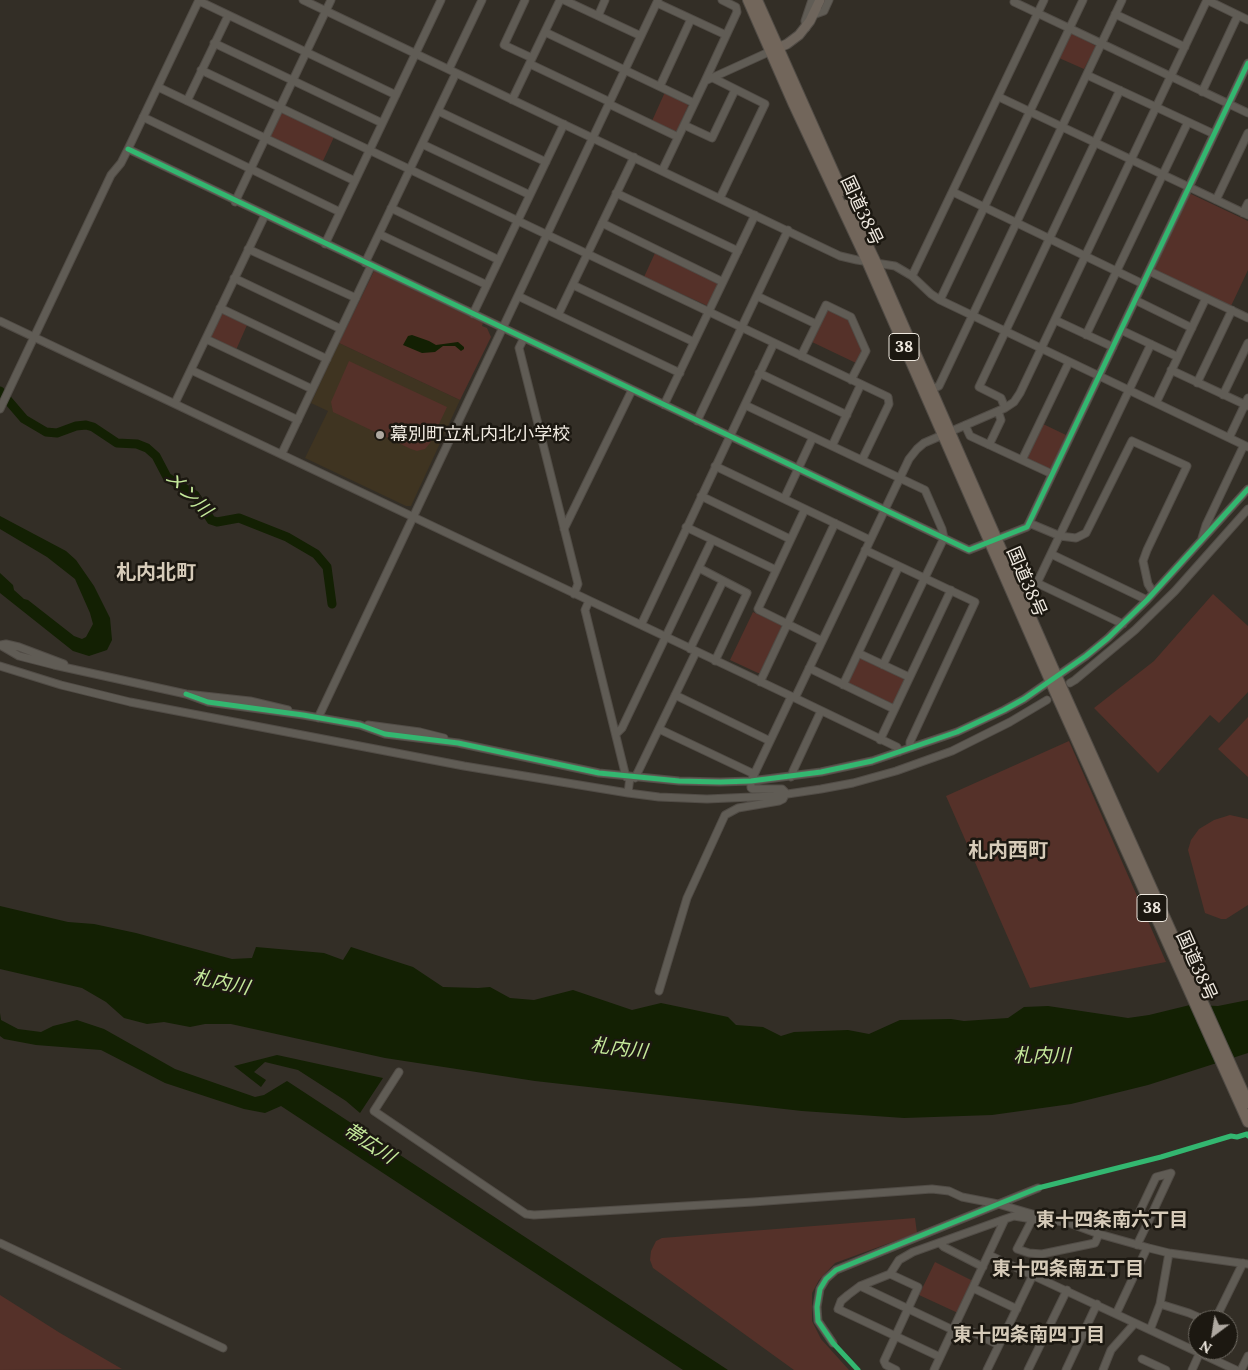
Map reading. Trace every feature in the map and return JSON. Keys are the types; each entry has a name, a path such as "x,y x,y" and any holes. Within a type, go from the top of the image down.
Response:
{"highway":[{"name":"国道38号","path":"748,0 774,49"},
{"name":"国道38号","path":"757,0 809,138 872,262 1248,1122"},
{"name":"国道38号","path":"1059,692 1248,1103"}],"main road":[{"path":"774,49 787,44 806,28 820,0"}],"street":[{"path":"302,0 840,256 895,266 912,276 940,300 1246,446 1206,525 1201,540"},
{"path":"236,202 332,0"},
{"path":"325,244 441,0"},
{"path":"282,454 356,298 379,234 438,110 482,0"},
{"path":"525,0 504,45 609,103 678,137"},
{"path":"512,100 560,0"},
{"path":"564,0 641,36"},
{"path":"598,16 605,0"},
{"path":"662,171 694,103 708,79 737,12 736,7 722,0"},
{"path":"806,28 812,0"},
{"path":"813,15 824,11 829,0"},
{"path":"912,276 1044,0"},
{"path":"940,300 1083,0"},
{"path":"928,391 939,386 1122,0"},
{"path":"785,794 782,789 751,788 753,778 770,741 809,668 909,459 924,443 1002,410 1014,402 1020,394 1042,349 1207,0 1248,20"},
{"path":"3,402 111,176 121,163 199,1 396,95"},
{"path":"318,718 657,1 726,35"},
{"path":"1014,2 1248,114"},
{"path":"1115,14 1185,47"},
{"path":"1202,92 1238,15"},
{"path":"187,101 228,16"},
{"path":"660,86 691,19"},
{"path":"545,32 694,103"},
{"path":"214,43 382,123"},
{"path":"708,79 774,49"},
{"path":"128,149 969,550 1027,527 1030,523 1248,63"},
{"path":"202,70 888,397 889,404 862,460"},
{"path":"1087,75 1214,134"},
{"path":"708,79 765,104 720,198"},
{"path":"158,87 355,181"},
{"path":"684,125 712,138 735,90"},
{"path":"989,445 1002,420 1001,398 979,387 1120,90"},
{"path":"999,97 1246,214 1248,203"},
{"path":"438,110 546,162"},
{"path":"143,118 340,212"},
{"path":"1086,335 1188,122"},
{"path":"473,314 564,124"},
{"path":"1216,200 1248,133"},
{"path":"422,144 530,195"},
{"path":"558,315 634,157"},
{"path":"953,192 1143,284"},
{"path":"616,193 738,251"},
{"path":"391,208 499,260"},
{"path":"175,404 264,215"},
{"path":"664,405 755,215"},
{"path":"602,223 723,282"},
{"path":"697,421 788,230"},
{"path":"379,234 487,285"},
{"path":"248,249 356,298"},
{"path":"1149,271 1248,318"},
{"path":"234,278 341,329"},
{"path":"572,285 694,342"},
{"path":"518,296 680,373"},
{"path":"757,296 816,324"},
{"path":"1156,403 1206,298"},
{"path":"1135,300 1192,328"},
{"path":"801,356 826,305 851,317 866,351 852,380"},
{"path":"220,308 326,359"},
{"path":"1197,383 1232,310"},
{"path":"1055,320 1113,347"},
{"path":"0,321 897,747 899,752"},
{"path":"1121,330 1178,357"},
{"path":"524,338 519,348 578,584 574,594"},
{"path":"206,339 312,389"},
{"path":"640,625 774,343"},
{"path":"1223,395 1248,343"},
{"path":"1123,624 1037,583 1151,344"},
{"path":"1022,460 1069,362"},
{"path":"191,370 298,420"},
{"path":"1171,370 1223,395 1247,403 1229,438"},
{"path":"759,373 847,415"},
{"path":"832,446 861,384"},
{"path":"564,529 632,390"},
{"path":"744,405 925,490 944,538 883,665"},
{"path":"965,425 970,436 1052,474"},
{"path":"784,499 813,437"},
{"path":"1030,523 1060,536 1076,538 1086,534 1132,441 1187,466 1146,550 1143,561 1148,584 1153,592"},
{"path":"715,466 870,540"},
{"path":"0,645 19,656 186,694 208,702 360,725 385,734 458,743 599,773 679,781 791,777 842,768 899,752 974,725 1024,699 1086,656 1123,624 1248,489"},
{"path":"700,496 790,540"},
{"path":"805,509 758,608 822,641"},
{"path":"0,666 61,685 130,702 464,766 628,793 659,797 707,798 785,794 853,783 928,760 952,751 993,731 1059,692 1135,630 1175,591 1248,509"},
{"path":"760,682 835,523"},
{"path":"686,527 776,570"},
{"path":"616,734 622,728 712,540"},
{"path":"865,550 975,602 910,742 910,748"},
{"path":"1051,554 1147,600"},
{"path":"843,685 899,566"},
{"path":"699,568 747,593 715,661"},
{"path":"628,793 631,777 659,729 675,695 723,580"},
{"path":"880,740 951,590"},
{"path":"589,601 585,610 616,734 631,777"},
{"path":"858,653 909,677"},
{"path":"809,668 894,709"},
{"path":"675,695 770,741"},
{"path":"791,777 792,771 821,711"},
{"path":"659,729 753,778"},
{"path":"659,991 687,898 725,815 738,808 779,801 785,794"},
{"path":"399,1072 374,1111 526,1214 753,1202 932,1189 949,1191 962,1197 998,1204 1069,1223 1147,1248 1245,1264 1220,1310"},
{"path":"1137,1245 1150,1218 1171,1173 1156,1177 1139,1213 1150,1218"},
{"path":"833,1343 818,1321 817,1307 820,1289 826,1279 836,1270 1038,1188"},
{"path":"940,1357 838,1309 841,1301 860,1286 890,1274 899,1260 913,1252 1014,1216 1032,1220 1053,1220"},
{"path":"934,1370 1005,1219"},
{"path":"1032,1220 1017,1249 1029,1253 1042,1254 1095,1243 1099,1234"},
{"path":"0,1243 224,1348"},
{"path":"940,1243 944,1247 983,1267"},
{"path":"1116,1314 1147,1248"},
{"path":"1150,1330 1160,1304 1169,1253"},
{"path":"989,1255 1188,1347"},
{"path":"890,1274 918,1288 884,1361 886,1365 896,1370"},
{"path":"988,1370 1033,1275"},
{"path":"860,1286 908,1309 999,1345"},
{"path":"973,1288 1017,1309"},
{"path":"1028,1370 1067,1290"},
{"path":"1066,1370 1097,1304"},
{"path":"1160,1304 1188,1312"},
{"path":"1103,1370 1111,1350 1134,1323"},
{"path":"1241,1370 1248,1356"},
{"path":"1142,1359 1166,1370"},
{"path":"1216,1360 1236,1370"}],"shaded area":[{"path":"1072,33 1096,46 1084,69 1059,58"},
{"path":"665,92 687,103 688,106 677,131 652,121"},
{"path":"283,113 334,137 322,163 271,138 270,136 280,114"},
{"path":"1191,194 1248,221 1248,270 1231,306 1154,268"},
{"path":"655,253 717,282 718,284 708,306 644,277"},
{"path":"374,271 483,323 482,326 487,328 491,337 460,400 339,343"},
{"path":"829,310 848,319 862,351 856,363 812,342 826,311"},
{"path":"223,313 247,325 236,350 210,336"},
{"name":"幕別町立札内北小学校","path":"339,343 460,400 411,506 406,506 305,458 328,411 311,403"},
{"path":"349,361 447,407 430,443 425,449 417,451 411,449 333,412 331,402"},
{"path":"1043,424 1066,435 1051,469 1028,460 1026,457"},
{"path":"1213,594 1248,626 1248,692 1219,723 1210,715 1158,773 1094,708 1154,661"},
{"path":"753,612 781,625 760,673 730,660"},
{"path":"860,658 903,678 904,681 893,704 848,683"},
{"path":"1248,717 1248,777 1218,749"},
{"path":"1069,741 1166,962 1030,988 946,796"},
{"path":"1230,815 1248,819 1248,905 1226,919 1221,919 1205,913 1188,850 1191,840 1199,829 1214,820"},
{"path":"915,1218 917,1233 835,1263 819,1280 812,1293 812,1321 821,1339 849,1370 794,1370 653,1268 650,1260 651,1251 656,1241 662,1238"},
{"path":"935,1262 973,1281 958,1313 919,1295"},
{"path":"0,1295 60,1333 122,1369 0,1370"}],"water":[{"path":"412,335 436,345 458,342 464,349 461,351 455,346 443,346 435,352 422,353 403,345 408,336"},
{"path":"0,516 66,551 76,560 94,586 110,618 112,640 107,650 89,656 73,651 0,593 0,573 24,599 28,600 74,636 82,639 86,637 93,624 75,579 47,557 0,529"},
{"name":"札内川","path":"0,906 68,922 94,924 136,933 232,959 252,958 256,947 324,953 343,960 351,947 413,967 443,987 490,987 510,998 534,1000 573,990 632,1010 661,1003 728,1017 736,1025 763,1027 781,1036 794,1032 848,1030 869,1034 900,1020 951,1019 964,1021 1008,1018 1024,1007 1048,1006 1128,1018 1190,1005 1218,1006 1248,1000 1248,1053 1148,1085 1071,1104 992,1115 904,1118 802,1111 535,1081 385,1058 231,1024 205,1024 190,1027 164,1022 147,1024 124,1018 106,1002 82,988 0,969"},
{"name":"帯広川","path":"0,1013 1,1020 18,1029 41,1032 53,1026 77,1020 104,1029 175,1069 255,1097 264,1095 287,1081 728,1370 683,1370 281,1106 265,1113 244,1109 165,1083 101,1050 36,1045 4,1039 0,1036"},
{"path":"277,1055 383,1078 360,1113 346,1101 298,1070 265,1062 254,1072 266,1080 261,1087 234,1066"}],"waterway":[{"name":"メン川","path":"0,391 24,419 46,432 57,433 76,426 86,425 93,427 117,443 137,444 147,448 156,456 167,477 195,495 211,520 217,522 239,518 287,537 316,554 327,567 332,604"}],"cycle path":[{"path":"128,149 969,550 1027,527 1248,63"},
{"path":"186,694 208,702 360,725 385,734 458,743 599,773 679,781 720,782 751,781 821,772 872,761 957,732 1024,699 1086,656 1108,638 1147,600 1248,489"},
{"path":"858,1370 833,1343 818,1321 817,1307 820,1289 826,1279 836,1270 1038,1188 1161,1157 1231,1136 1237,1137 1247,1134 1248,1136"}],"place":[{"name":"幕別町立札内北小学校","path":"380,435"}],"district":[{"name":"札内北町","path":"156,573"},
{"name":"札内西町","path":"1008,851"},
{"name":"東十四条南六丁目","path":"1112,1221"},
{"name":"東十四条南五丁目","path":"1068,1270"},
{"name":"東十四条南四丁目","path":"1029,1336"}]}
